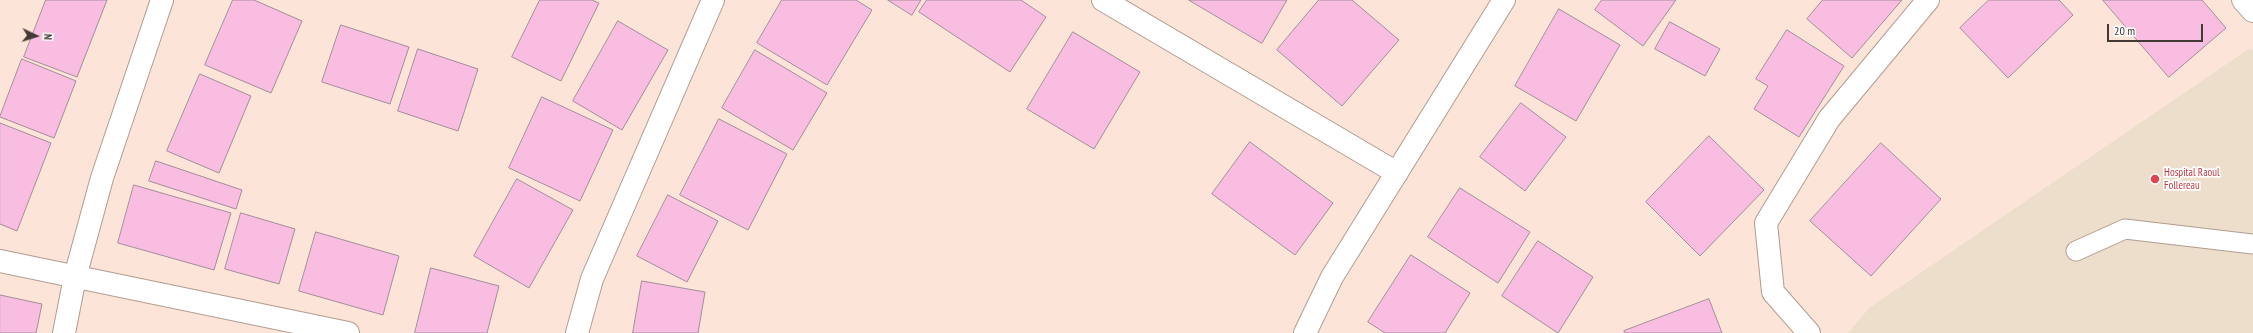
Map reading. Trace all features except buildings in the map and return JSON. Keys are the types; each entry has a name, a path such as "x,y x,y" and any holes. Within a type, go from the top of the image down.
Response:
{"street":[{"path":"64,333 75,277 102,178 162,0"},
{"path":"577,333 592,279 713,0"},
{"path":"1104,0 1397,173"},
{"path":"1305,333 1332,277 1504,0"},
{"path":"1809,333 1773,292 1766,223 1829,119 1928,0"},
{"path":"2243,0 2253,11"},
{"path":"0,261 348,333"}],"lane":[{"path":"2076,251 2125,229 2253,244"}],"shaded area":[{"name":"Hospital Raoul Follereau","path":"2250,48 2253,51 2253,333 1848,333 1869,308"}],"place":[{"name":"Hospital Raoul Follereau","path":"2155,179"}]}
